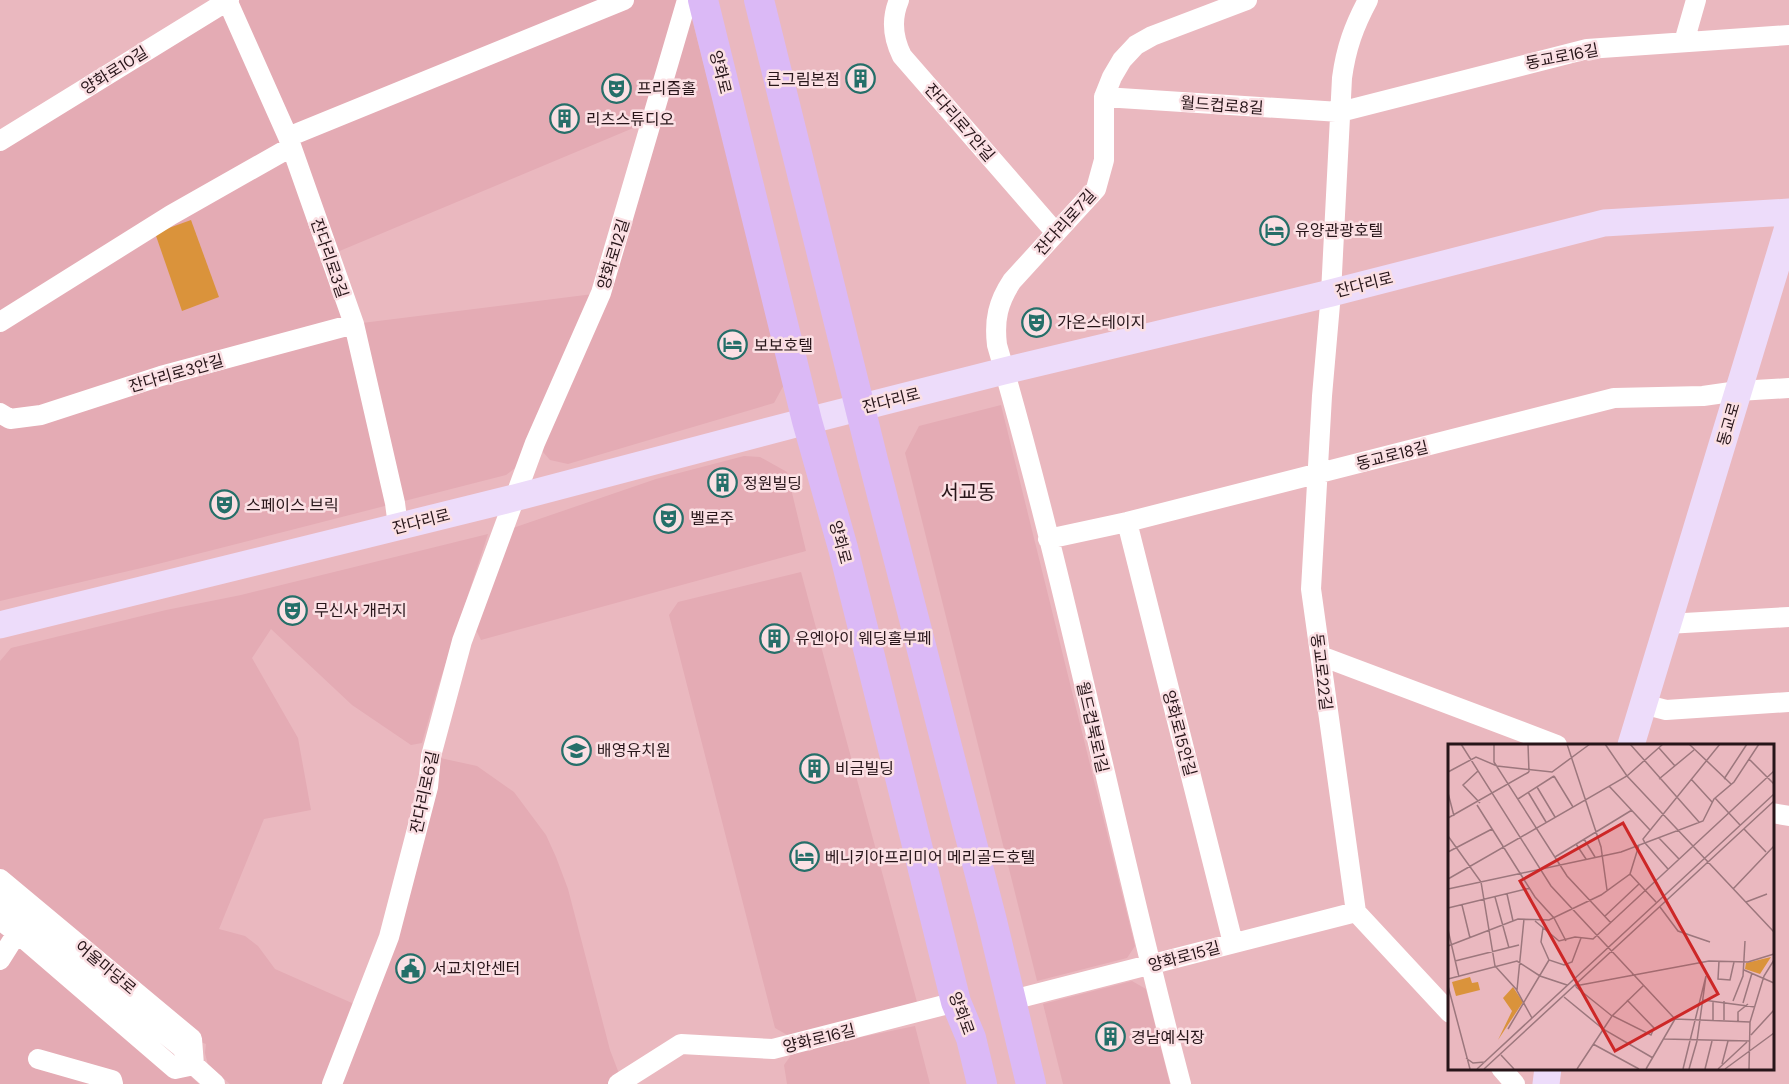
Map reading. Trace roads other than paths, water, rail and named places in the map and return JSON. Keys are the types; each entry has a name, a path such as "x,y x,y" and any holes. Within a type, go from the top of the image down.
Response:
{"main road":[{"name":"양화로","path":"703,0 807,421 846,560 956,1002 971,1038 982,1084"},
{"path":"759,0 860,408 1012,1000 1031,1084"}],"street":[{"name":"잔다리로3길","path":"228,0 290,142 354,324 395,503 398,526"},
{"name":"양화로10길","path":"0,141 228,0"},
{"path":"0,322 290,142 624,0"},
{"name":"양화로12길","path":"514,498 535,443 601,293 687,0"},
{"name":"잔다리로7안길","path":"900,0 894,15 893,30 902,56 1056,233"},
{"name":"잔다리로7길","path":"1004,371 995,327 1002,296 1025,266 1096,189 1104,159 1104,97 1122,60 1136,45 1152,36 1246,0"},
{"path":"1331,293 1345,52 1358,18 1368,0"},
{"path":"1684,42 1696,0"},
{"name":"동교로16길","path":"1340,112 1587,49 1789,35"},
{"name":"월드컵로8길","path":"1104,97 1340,112"},
{"name":"잔다리로","path":"0,625 514,498 1004,371 1331,293 1604,223 1789,212"},
{"name":"동교로","path":"1631,744 1789,224"},
{"name":"동교로22길","path":"1331,293 1311,589 1356,912"},
{"name":"잔다리로3안길","path":"0,413 10,419 41,415 161,375 354,324"},
{"name":"월드컵북로1길","path":"1004,371 1048,539 1150,966 1181,1084"},
{"name":"동교로18길","path":"1048,539 1127,522 1614,398 1703,396 1789,388"},
{"name":"잔다리로6길","path":"332,1084 389,937 428,787 431,756 462,641 514,498"},
{"name":"양화로15안길","path":"1127,522 1233,943"},
{"path":"1667,624 1789,617"},
{"path":"1321,656 1554,744"},
{"path":"1643,704 1666,710 1789,702"},
{"path":"1774,813 1789,816"},
{"name":"어울마당로","path":"0,879 192,1039 194,1065 175,1069 0,920"},
{"path":"0,901 181,1047 194,1065 215,1084"},
{"path":"1356,912 1448,1011"},
{"name":"양화로15길","path":"1012,1000 1356,912"},
{"path":"0,960 17,933"},
{"name":"양화로16길","path":"618,1084 681,1044 773,1050 956,1002"},
{"path":"38,1059 112,1080 113,1084"},
{"path":"1502,1069 1515,1084"},
{"path":"1546,1084 1548,1069"}],"place":[{"name":"큰그림본점","path":"861,79"},
{"name":"프리즘홀","path":"616,88"},
{"name":"리츠스튜디오","path":"565,119"},
{"name":"유양관광호텔","path":"1274,230"},
{"name":"가온스테이지","path":"1036,322"},
{"name":"보보호텔","path":"733,345"},
{"name":"정원빌딩","path":"722,483"},
{"name":"스페이스 브릭","path":"225,505"},
{"name":"벨로주","path":"669,518"},
{"name":"무신사 개러지","path":"293,610"},
{"name":"유엔아이 웨딩홀부페","path":"774,638"},
{"name":"배영유치원","path":"576,750"},
{"name":"비금빌딩","path":"814,768"},
{"name":"베니키아프리미어 메리골드호텔","path":"804,857"},
{"name":"서교치안센터","path":"411,968"},
{"name":"경남예식장","path":"1110,1037"}],"district":[{"name":"서교동","path":"968,492"}]}
